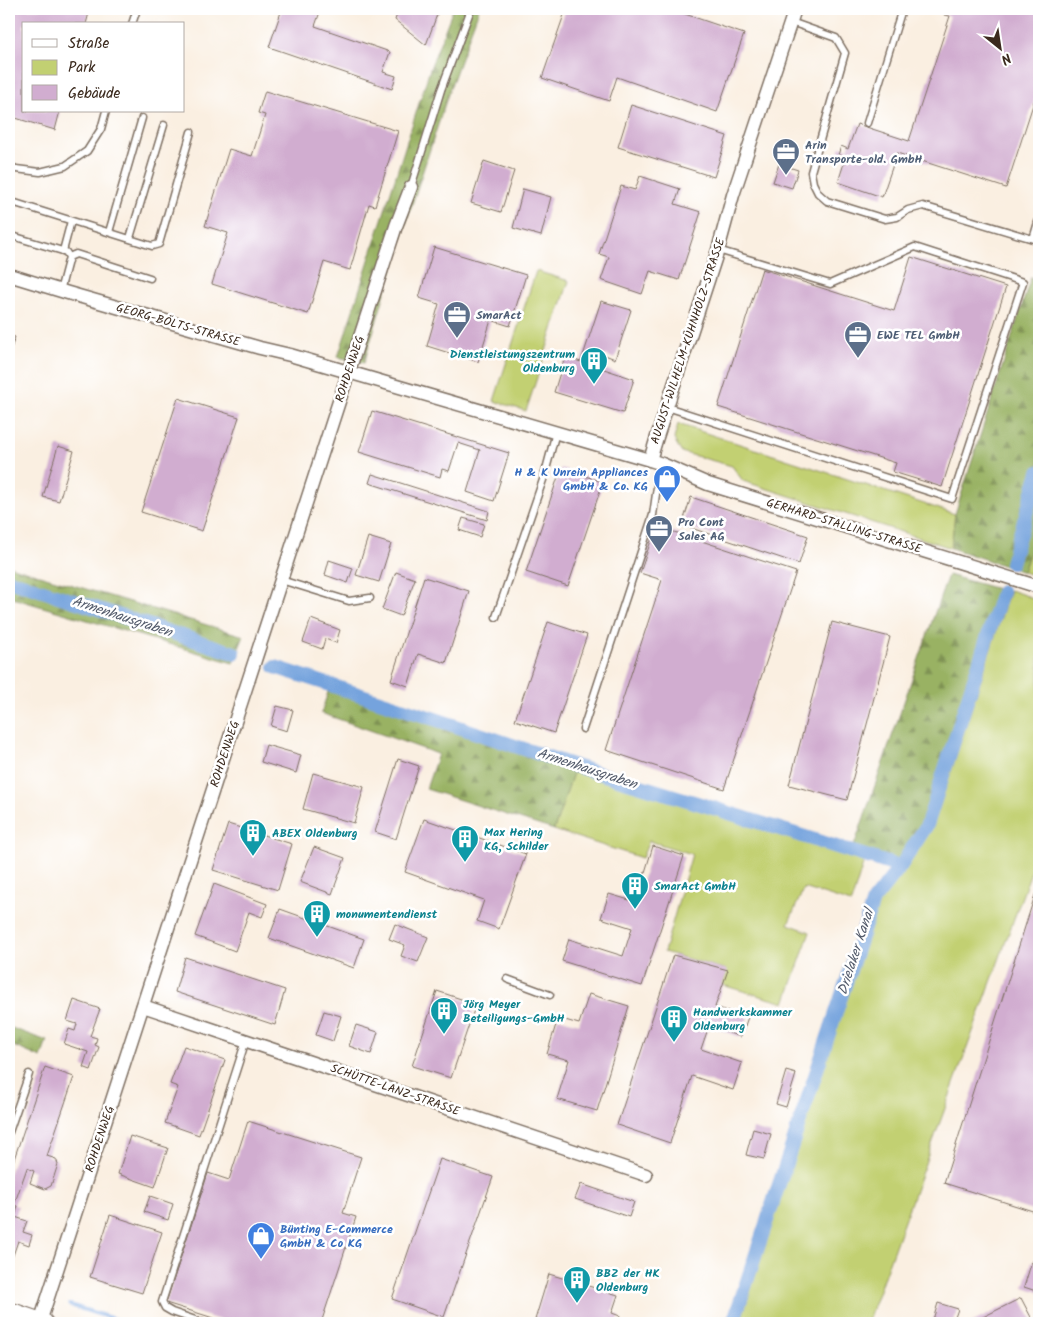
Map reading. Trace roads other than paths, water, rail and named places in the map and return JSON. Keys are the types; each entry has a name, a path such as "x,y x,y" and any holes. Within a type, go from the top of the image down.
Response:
{"main road":[{"path":"9,1311 42,1322"}],"street":[{"name":"AUGUST-WILHELM-KÜHNHOLZ-STRASSE","path":"348,372 656,462 656,437 718,250 733,195 794,9"},
{"name":"ROHDENWEG","path":"42,1322 348,372 396,226 411,187"},
{"name":"GEORG-BÖLTS-STRASSE","path":"9,275 348,372"},
{"name":"GERHARD-STALLING-STRASSE","path":"656,462 708,484 1039,587"},
{"name":"SCHÜTTE-LANZ-STRASSE","path":"143,1006 646,1174"}],"lane":[{"path":"133,22 137,9"},
{"path":"411,187 441,90 471,9"},
{"path":"867,123 902,9"},
{"path":"790,22 836,38 845,53 811,172 813,184 818,193 827,201 885,219 897,217 908,210 923,206 1033,239 1039,219"},
{"path":"9,166 16,169 40,172 65,166 87,151 101,129 106,112"},
{"path":"109,232 142,118"},
{"path":"130,238 164,125"},
{"path":"9,201 152,246 159,244 191,132"},
{"path":"63,251 71,221"},
{"path":"9,235 66,252 69,257 60,291"},
{"path":"667,407 952,499 1023,282 915,247 830,284 718,250"},
{"path":"69,257 76,254 150,278"},
{"path":"496,617 544,477 556,432"},
{"path":"583,729 653,515 658,480 656,462"},
{"path":"281,580 349,600 370,598"},
{"path":"507,979 550,995"},
{"path":"204,1323 172,1312 165,1308 162,1302 246,1040"},
{"path":"9,1132 29,1074"}],"waterway":[{"name":"Drielaker Kanal","path":"1011,563 1039,472"},
{"name":"Armenhausgraben","path":"9,580 234,653"},
{"name":"Drielaker Kanal","path":"733,1323 873,901 900,867 927,825 1002,592"},
{"name":"Armenhausgraben","path":"275,667 575,766 900,867"},
{"path":"70,1305 126,1323"}],"place":[{"name":"Arin Transporte-old. GmbH","path":"786,176"},
{"name":"SmarAct","path":"457,339"},
{"name":"EWE TEL GmbH","path":"858,359"},
{"name":"Dienstleistungszentrum Oldenburg","path":"594,385"},
{"name":"H & K Unrein Appliances GmbH & Co. KG","path":"667,503"},
{"name":"Pro Cont Sales AG","path":"659,553"},
{"name":"ABEX Oldenburg","path":"253,857"},
{"name":"Max Hering KG, Schilder","path":"465,863"},
{"name":"SmarAct GmbH","path":"635,910"},
{"name":"monumentendienst","path":"317,938"},
{"name":"Jörg Meyer Beteiligungs-GmbH","path":"444,1035"},
{"name":"Handwerkskammer Oldenburg","path":"674,1043"},
{"name":"Bünting E-Commerce GmbH & Co KG","path":"261,1260"},
{"name":"BBZ der HK Oldenburg","path":"577,1304"}]}
